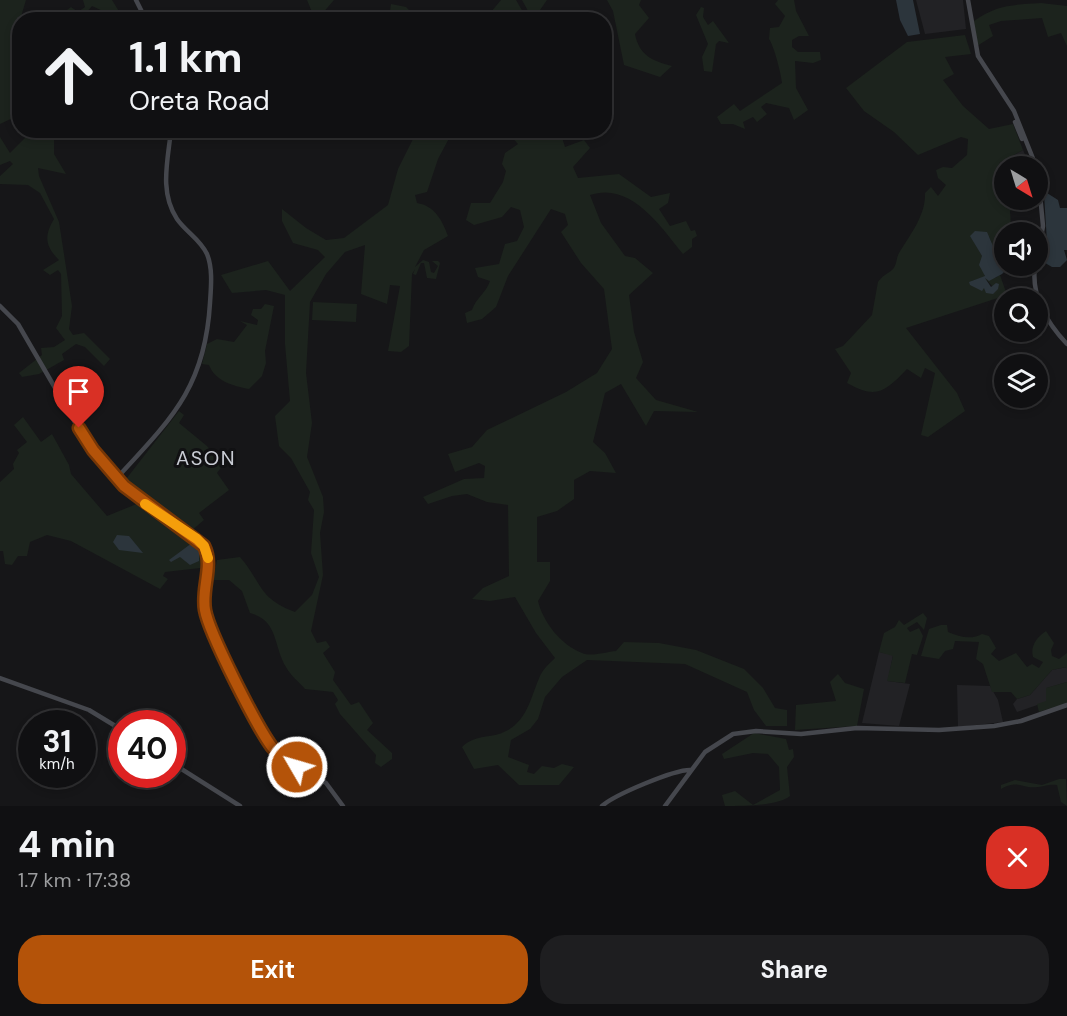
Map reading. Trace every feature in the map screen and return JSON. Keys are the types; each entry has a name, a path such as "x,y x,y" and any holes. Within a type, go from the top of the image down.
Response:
{"main road":[{"path":"967,0 978,56 1014,111 1031,156"},
{"path":"118,480 179,409 196,378 207,338 211,284 210,261 203,247 178,220 168,200 166,164 170,138"},
{"path":"1035,276 1044,316 1067,346"},
{"path":"0,306 18,324 80,431 118,480 147,506 197,539 208,553 204,602 207,618 268,740 286,761 326,783 343,806"},
{"path":"1048,326 1067,346"},
{"path":"0,678 89,710 108,722"},
{"path":"665,806 705,752 733,734 756,731 801,734 830,730 957,729 1001,725 1067,706"},
{"path":"602,806 616,796 664,775 691,770"},
{"path":"186,772 240,806"}],"shaded area":[{"path":"0,0 26,0 22,12 12,12 12,118 0,124"},
{"path":"83,0 112,0 119,12 105,12 92,6 87,12 78,12 85,7"},
{"path":"307,0 334,0 324,12 312,12"},
{"path":"501,0 516,0 523,12 491,12"},
{"path":"522,0 547,0 539,12 529,12"},
{"path":"607,0 641,0 639,5 649,18 635,34 637,41 648,56 672,66 660,77 624,65 613,11"},
{"path":"778,0 794,0 796,11 809,36 799,36 792,40 792,47 798,52 820,52 821,60 813,63 795,61 796,88 808,110 794,120 789,108 766,103 761,107 767,114 757,122 753,117 743,122 745,129 733,124 721,124 717,117 734,104 740,111 782,83 769,39 770,28 779,27 785,16 775,4"},
{"path":"896,0 913,0 920,34 908,36 900,20"},
{"path":"916,0 963,0 966,29 925,34"},
{"path":"1041,3 1067,6 1067,46 1061,33 1048,37 1042,18 1001,21 989,25 993,36 977,46 974,21 998,8"},
{"path":"391,4 406,7 411,12 392,12 390,11"},
{"path":"71,7 78,12 68,12 67,10"},
{"path":"701,7 704,8 703,17 708,25 713,21 729,43 719,41 716,44 712,72 704,71 702,57 708,44 696,15"},
{"path":"965,35 971,54 945,57 954,74 943,80 963,106 989,129 1013,124 1023,150 1012,156 994,156 994,210 1011,210 1011,222 994,222 994,246 989,237 974,242 982,256 985,277 972,281 983,288 993,287 985,278 1000,276 1005,288 994,288 994,299 906,328 957,393 965,411 928,437 921,435 935,373 925,368 921,378 907,369 886,388 873,392 865,391 847,383 851,373 835,349 843,346 872,315 878,282 895,266 899,253 920,217 925,193 931,187 938,196 946,185 938,178 936,170 943,167 952,168 967,155 968,139 961,137 918,155 894,132 864,111 846,88 907,42"},
{"path":"0,137 10,153 25,138 54,138 54,154 66,174 38,168 39,176 59,222 72,306 69,329 73,335 84,333 110,359 104,366 85,347 76,344 62,354 64,360 39,374 22,377 19,373 42,355 41,348 54,347 65,340 56,328 62,316 61,274 58,270 50,275 43,270 59,260 51,250 47,236 54,219 40,193 28,185 0,184 0,176 13,164 10,161 0,165"},
{"path":"449,138 438,159 427,192 415,195 417,203 429,207 437,215 448,236 424,250 415,267 423,260 429,262 431,272 434,273 438,266 432,261 438,261 440,263 436,279 427,278 424,263 421,263 416,275 413,274 415,269 412,274 409,346 401,352 388,351 400,286 390,285 387,304 361,294 365,245 345,252 326,274 310,302 306,373 312,423 307,457 323,497 324,512 320,533 323,575 311,631 317,643 326,641 330,647 323,653 335,672 333,680 351,705 359,702 373,723 367,730 392,753 392,759 381,767 375,763 376,755 340,714 335,704 338,700 333,692 305,689 286,667 271,628 259,617 250,613 242,591 229,580 213,580 217,560 240,557 267,596 295,612 312,595 319,577 311,553 314,510 308,500 310,492 291,458 279,446 275,416 290,401 285,344 285,295 266,290 232,293 221,275 268,261 290,291 325,257 318,250 293,243 282,221 282,209 326,240 344,238 388,205 398,169 413,139"},
{"path":"513,138 562,138 565,147 584,140 590,148 573,167 578,178 619,174 651,197 670,193 668,203 659,209 670,226 686,221 691,231 695,230 697,236 692,239 692,247 683,254 655,220 632,200 605,192 590,195 601,223 625,256 635,258 653,273 629,295 634,332 643,362 636,378 656,400 698,412 654,411 646,426 621,384 605,393 593,442 605,453 616,473 590,471 574,480 574,499 557,511 537,517 537,562 550,562 550,581 538,601 540,609 560,639 586,654 616,651 624,642 659,643 696,650 744,669 763,688 775,708 787,710 787,726 766,726 754,710 747,692 685,664 587,660 562,677 545,697 538,719 530,729 511,740 508,757 529,765 527,772 534,774 542,766 554,768 562,764 574,767 559,785 519,785 498,765 474,769 462,747 473,740 506,731 519,721 528,707 541,673 555,658 536,633 515,597 490,601 472,599 483,588 509,576 508,505 487,502 467,494 428,504 423,497 464,479 484,478 485,466 479,463 455,472 448,454 472,447 487,430 566,392 597,373 612,349 604,289 581,263 561,232 568,225 565,214 551,209 508,276 496,307 482,319 467,323 465,313 472,310 490,281 478,277 475,268 499,264 505,244 517,241 524,227 520,210 511,207 502,217 474,225 466,220 471,203 490,203 503,182 506,171 502,164 505,153 518,144"},
{"path":"1023,150 1026,156 1012,156"},
{"path":"1048,194 1058,200 1060,208 1067,208 1067,250 1064,250 1067,260 1060,267 1048,265 1048,222 1046,222"},
{"path":"975,231 987,232 994,246 994,276 998,276 989,281 985,278 991,287 996,283 999,284 998,288 994,288 993,294 986,293 984,288 982,291 970,285 969,282 985,276 979,265 982,256 970,236"},
{"path":"313,302 357,304 356,322 312,320"},
{"path":"265,304 274,306 262,376 249,389 225,382 212,371 209,365 202,364 207,344 217,339 234,342 247,325 240,321 257,325 258,320 251,315 253,309 261,309"},
{"path":"179,411 184,415 179,423 207,446 223,465 217,473 229,490 199,513 204,520 191,531 143,501 123,483"},
{"path":"23,417 41,442 52,434 69,465 71,474 107,516 139,503 200,544 205,550 208,563 200,568 165,572 163,576 168,579 160,589 71,541 47,535 30,542 27,556 18,556 12,565 5,564 3,551 0,551 0,482 14,469 13,464 19,453 17,450 27,442 14,425"},
{"path":"117,535 129,536 143,553 119,550 113,542"},
{"path":"192,543 199,549 199,561 190,565 180,557 171,562 169,560"},
{"path":"923,613 927,618 924,630 917,622 907,628 910,632 919,628 923,636 917,655 912,654 905,683 887,681 893,656 879,652 884,633 895,627 899,620 904,625"},
{"path":"947,625 948,632 961,636 974,637 982,634 989,636 996,648 991,654 999,661 1016,653 1027,667 1032,664 1039,668 1043,662 1033,657 1032,649 1037,639 1046,631 1054,643 1051,650 1052,656 1059,659 1067,653 1067,669 1066,667 1052,670 1030,695 1017,699 1011,692 992,692 983,664 976,659 979,642 955,641 953,649 945,651 939,659 921,656 929,629"},
{"path":"879,652 893,655 888,681 910,684 899,726 862,723"},
{"path":"1067,667 1067,682 1047,688 1046,702 1017,712 1013,704 1017,699 1030,695 1052,670"},
{"path":"838,674 845,683 864,689 857,726 795,730 796,705 836,701 830,682"},
{"path":"1067,682 1067,703 1039,712 1037,704 1046,701 1046,688"},
{"path":"957,685 990,686 998,700 1003,722 958,727"},
{"path":"754,733 786,739 789,750 793,749 794,757 787,767 790,796 769,804 753,805 780,790 779,767 768,754 753,753 724,759 722,754"},
{"path":"1066,779 1067,806 1061,802 1057,785 1032,787 1016,784 1001,789 1001,785 1015,780 1042,785"},
{"path":"735,791 753,805 751,805 725,806 722,795"}],"slow traffic":[{"path":"145,504 197,539 204,546 208,558"}],"district":[{"name":"ASON","path":"206,458"}],"route":[{"path":"79,428 111,473 131,493 204,546 209,560 205,585 205,611 214,636 273,748 286,761 297,767"}]}
